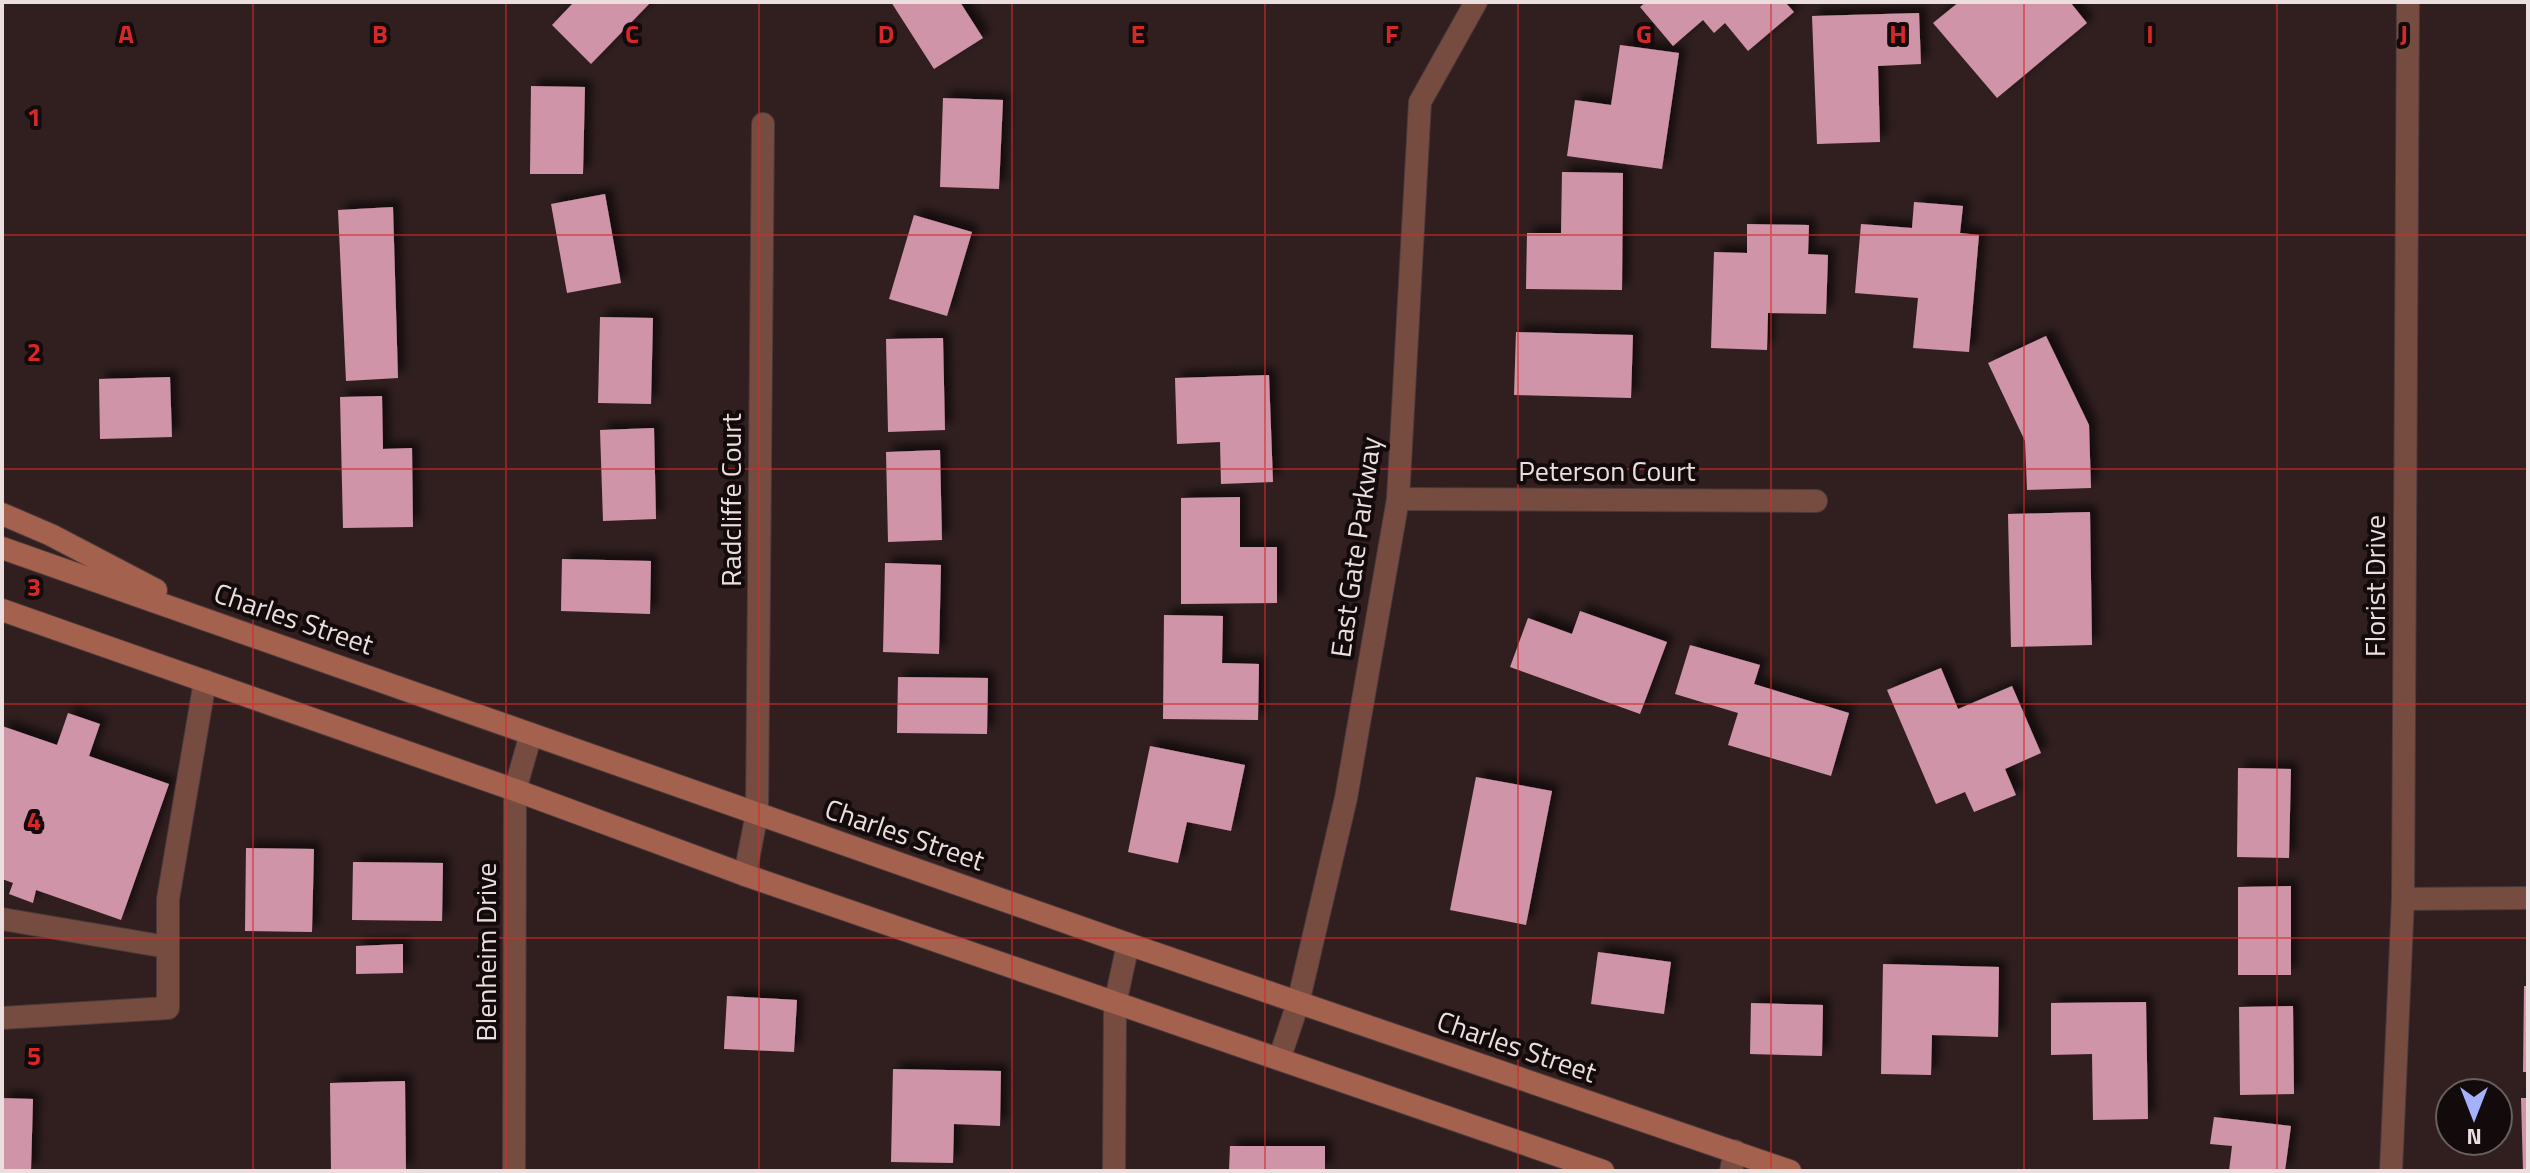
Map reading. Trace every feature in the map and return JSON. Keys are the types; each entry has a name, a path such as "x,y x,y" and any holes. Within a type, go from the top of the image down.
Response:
{"main road":[{"path":"2,514 51,535 221,624"},
{"name":"Charles Street","path":"2,548 1298,1003 1733,1161 1790,1171"},
{"path":"2,610 515,790 745,875 1115,1004 1280,1057 1603,1171"}],"street":[{"name":"East Gate Parkway","path":"1280,1057 1298,1003 1346,798 1398,499 1420,102 1476,2"},
{"name":"Florist Drive","path":"2391,1171 2403,899 2408,2"},
{"name":"Radcliffe Court","path":"745,875 757,813 763,124"},
{"name":"Peterson Court","path":"1398,499 1816,501"},
{"path":"2,1018 168,1008 168,899 205,681"},
{"name":"Blenheim Drive","path":"514,1171 515,790 531,734"},
{"path":"2403,899 2528,898"},
{"path":"2,919 167,947"},
{"path":"1114,1171 1115,1004 1128,944"}],"building":[{"path":"574,2 651,2 591,64 552,25"},
{"path":"891,2 960,2 983,38 934,69"},
{"path":"1646,2 1785,2 1794,12 1748,51 1725,23 1714,33 1703,20 1673,46 1640,7"},
{"path":"1959,2 2070,2 2087,23 1997,98 1933,23"},
{"path":"1919,13 1921,64 1878,66 1880,142 1817,144 1812,16"},
{"path":"1620,45 1679,53 1662,169 1567,156 1575,100 1611,105"},
{"path":"531,86 585,87 583,174 530,174"},
{"path":"943,98 1003,100 999,189 940,187"},
{"path":"1562,172 1623,173 1622,290 1526,289 1527,233 1561,233"},
{"path":"605,194 621,283 567,293 551,204"},
{"path":"1914,202 1963,206 1960,233 1979,235 1969,352 1913,348 1918,298 1855,293 1861,224 1912,228"},
{"path":"393,207 398,378 346,381 338,210"},
{"path":"914,215 972,232 947,316 889,299"},
{"path":"1747,224 1809,225 1808,254 1828,255 1826,314 1768,313 1767,350 1711,348 1714,252 1747,253"},
{"path":"600,317 653,318 651,404 598,403"},
{"path":"1516,332 1633,335 1631,398 1514,395"},
{"path":"2046,336 2089,425 2091,488 2027,490 2025,441 1988,363"},
{"path":"943,338 945,430 888,432 886,339"},
{"path":"1269,375 1273,482 1221,484 1220,442 1177,444 1175,378"},
{"path":"170,377 172,437 100,439 99,379"},
{"path":"382,396 383,449 412,448 413,527 343,528 340,397"},
{"path":"654,428 656,519 603,521 600,430"},
{"path":"940,450 942,540 888,542 886,452"},
{"path":"1240,497 1240,547 1277,547 1277,603 1181,604 1181,498"},
{"path":"2090,512 2092,645 2011,647 2008,514"},
{"path":"562,559 651,561 650,614 561,611"},
{"path":"885,563 941,565 939,654 883,652"},
{"path":"1580,611 1667,642 1640,714 1510,667 1528,618 1572,634"},
{"path":"1164,615 1223,616 1222,663 1259,664 1258,720 1163,719"},
{"path":"1690,645 1760,665 1754,684 1849,713 1831,776 1728,745 1738,713 1675,694"},
{"path":"1941,668 1958,709 2012,686 2041,753 2005,769 2016,795 1974,812 1965,792 1936,804 1887,690"},
{"path":"898,677 988,678 987,734 897,733"},
{"path":"68,713 100,724 89,756 169,784 121,920 36,890 33,903 9,894 13,883 2,879 2,726 57,745"},
{"path":"1150,746 1245,765 1231,831 1187,822 1178,863 1128,852"},
{"path":"2238,768 2291,769 2289,858 2237,857"},
{"path":"1476,777 1552,791 1526,925 1450,910"},
{"path":"246,848 314,849 312,932 245,931"},
{"path":"353,862 443,863 442,921 352,920"},
{"path":"2291,886 2291,975 2238,975 2238,887"},
{"path":"403,944 403,973 356,974 356,946"},
{"path":"1598,952 1671,962 1664,1014 1591,1004"},
{"path":"1883,964 1999,967 1998,1037 1932,1035 1931,1075 1881,1074"},
{"path":"2524,986 2528,986 2528,1072 2523,1072"},
{"path":"727,996 797,1000 794,1052 724,1049"},
{"path":"2146,1002 2148,1119 2093,1120 2092,1054 2051,1055 2051,1003"},
{"path":"1751,1003 1823,1005 1822,1056 1750,1054"},
{"path":"2293,1006 2294,1094 2240,1095 2239,1007"},
{"path":"893,1069 1001,1071 1000,1126 954,1124 953,1163 891,1162"},
{"path":"405,1081 406,1171 331,1171 330,1083"},
{"path":"2,1098 33,1099 31,1171 2,1171"},
{"path":"2521,1098 2528,1098 2528,1171 2523,1171"},
{"path":"2214,1117 2291,1126 2285,1171 2229,1171 2232,1146 2210,1144"},
{"path":"1230,1146 1325,1146 1325,1171 1229,1171"}]}
